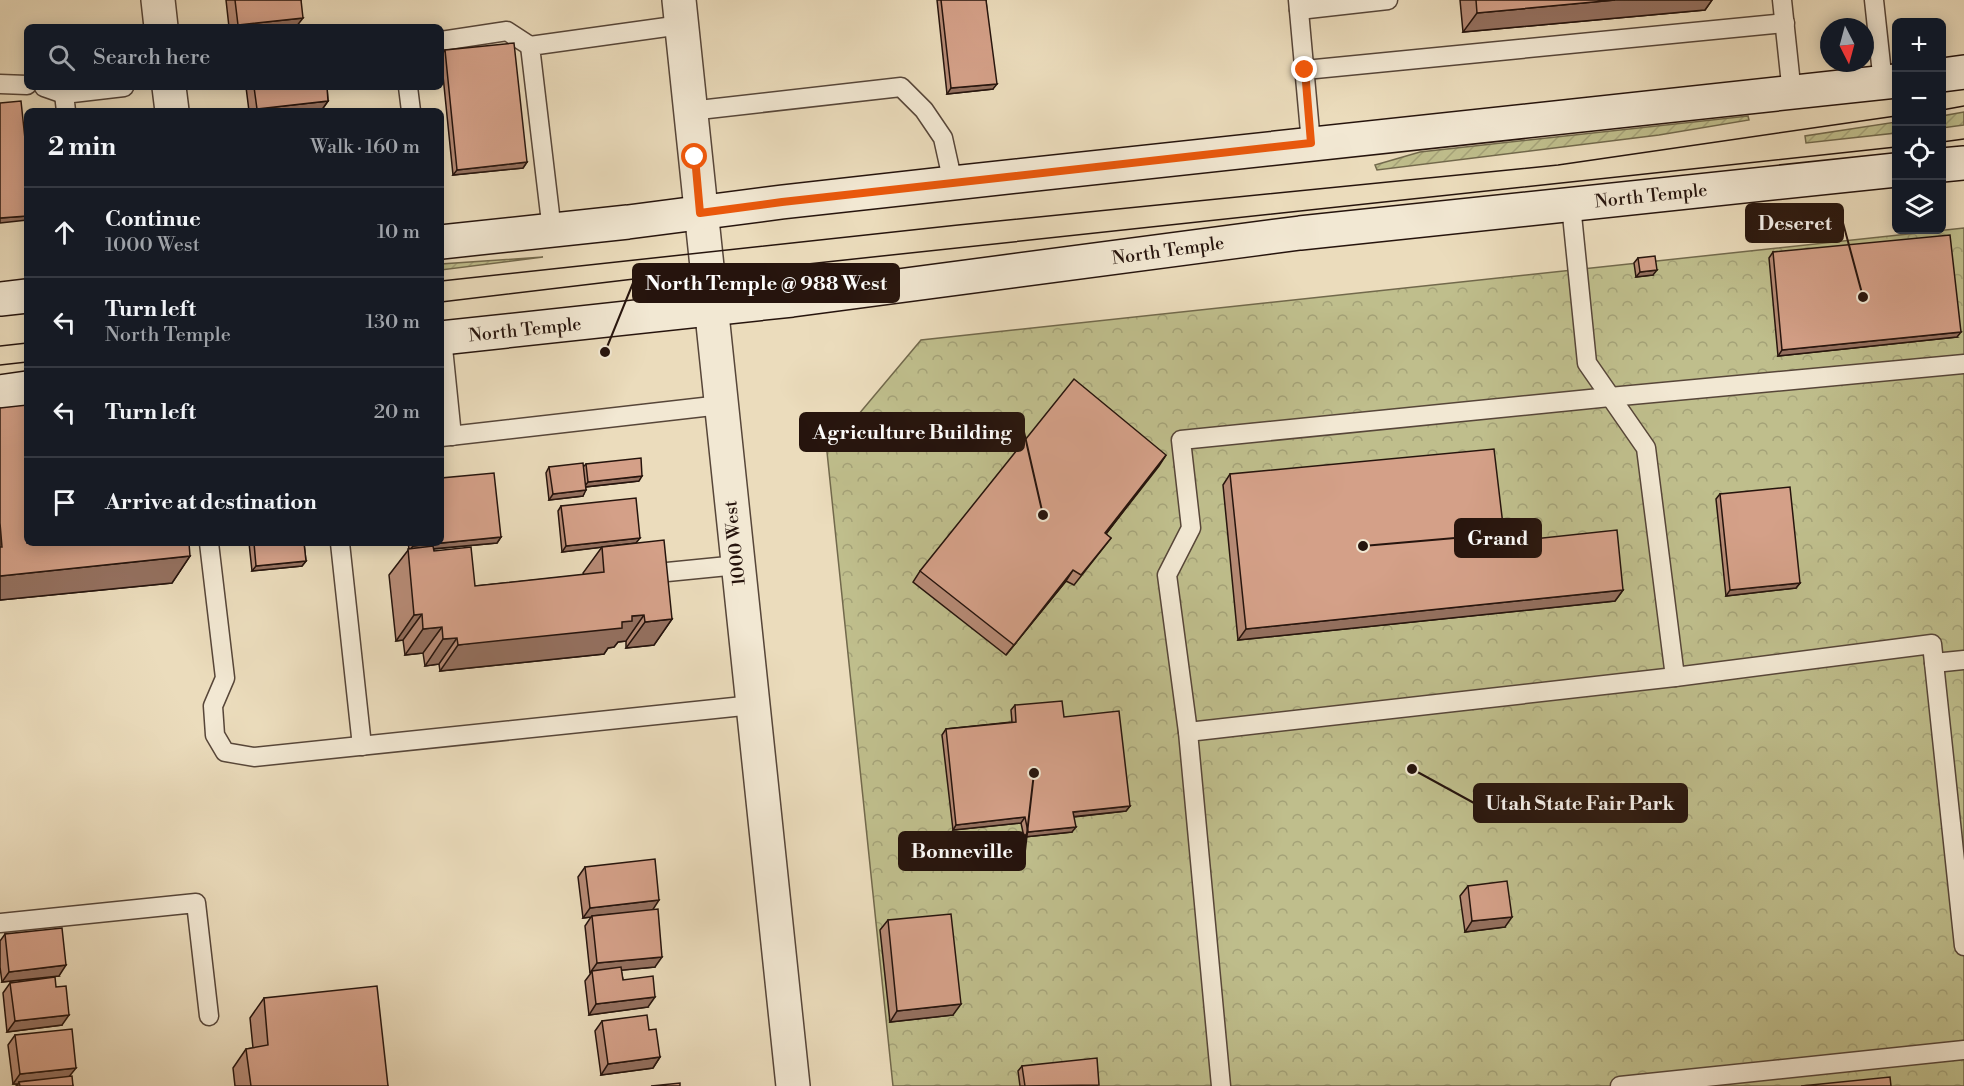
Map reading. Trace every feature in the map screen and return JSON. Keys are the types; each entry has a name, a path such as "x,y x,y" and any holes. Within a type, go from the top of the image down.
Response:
{"main road":[{"path":"158,0 162,24"},
{"name":"1000 West","path":"680,13 793,1086"},
{"path":"1946,74 1964,72"},
{"path":"444,242 1311,143 1890,82"},
{"path":"169,90 172,108"},
{"path":"1946,165 1964,163"},
{"name":"North Temple","path":"444,338 711,310 1300,233 1892,170"},
{"path":"0,300 24,296"},
{"path":"0,392 24,388"}],"lane":[{"path":"1311,143 1298,5 1388,0"},
{"path":"1782,0 1792,94"},
{"path":"1874,0 1890,82"},
{"path":"444,41 507,31 530,46 680,13"},
{"path":"1305,70 1785,22"},
{"path":"530,46 552,231"},
{"path":"0,84 24,85"},
{"path":"690,111 901,87 924,110 943,138 953,183"},
{"path":"49,90 65,103 113,90"},
{"path":"408,90 411,108"},
{"path":"1571,205 1587,363 1646,448 1675,677"},
{"path":"1221,1086 1188,732 1167,575 1191,528 1180,440 1964,364"},
{"path":"444,387 447,436 721,405"},
{"path":"209,546 225,678 213,706 215,735 225,752 254,757 753,705"},
{"path":"340,546 362,746"},
{"path":"646,574 738,565"},
{"path":"1188,732 1675,677 1932,644 1964,946"},
{"path":"1934,663 1964,660"},
{"path":"0,923 196,903 208,1016"},
{"path":"1620,1086 1964,1050"}],"green space":[{"path":"1964,112 1964,125 1946,127 1946,115"},
{"path":"1748,116 1749,120 1659,135 1377,170 1375,165 1420,152"},
{"path":"1892,123 1892,133 1806,143 1805,136"},
{"path":"1964,228 1964,1086 893,1086 827,452 921,340 1908,234 1946,234 1946,230"},
{"path":"543,257 444,270 444,264"}],"building":[{"path":"235,0 301,0 303,18 238,24"},
{"path":"941,0 986,0 997,84 951,88"},
{"path":"1476,0 1615,0 1477,13"},
{"path":"514,43 527,162 457,170 445,50"},
{"path":"254,90 327,90 328,101 257,108"},
{"path":"21,101 24,130 24,216 0,218 0,103"},
{"path":"1950,235 1961,332 1782,350 1773,252"},
{"path":"1655,256 1657,270 1640,272 1638,258"},
{"path":"1074,379 1166,455 1105,533 1111,538 1081,575 1073,570 1014,645 920,571"},
{"path":"24,405 24,546 189,546 190,556 0,576 0,547 2,547 0,408"},
{"path":"1494,449 1505,542 1617,530 1623,590 1246,629 1230,474"},
{"path":"641,458 642,476 588,482 586,464"},
{"path":"583,463 586,490 553,494 549,467"},
{"path":"494,473 501,537 444,543 444,478"},
{"path":"1790,487 1800,583 1730,590 1720,494"},
{"path":"636,498 640,538 566,546 561,506"},
{"path":"664,540 672,619 645,622 644,615 632,616 632,621 622,622 622,628 458,645 457,638 443,639 442,627 423,629 422,614 414,615 408,549 433,546 434,551 471,547 475,586 604,572 602,547"},
{"path":"254,546 304,546 306,561 256,566"},
{"path":"1062,701 1064,717 1119,711 1130,806 1073,812 1076,827 1028,832 1025,817 956,825 946,729 1016,722 1015,705"},
{"path":"655,859 659,900 590,908 585,867"},
{"path":"1507,881 1512,917 1472,921 1468,886"},
{"path":"658,909 662,957 597,963 592,916"},
{"path":"951,914 961,1004 897,1011 888,920"},
{"path":"62,928 66,965 9,972 5,934"},
{"path":"621,967 623,980 653,976 655,997 596,1004 592,971"},
{"path":"55,977 56,987 66,986 69,1015 15,1021 10,983"},
{"path":"377,986 388,1086 251,1086 246,1049 268,1045 264,998"},
{"path":"647,1015 649,1030 656,1029 660,1057 608,1064 602,1021"},
{"path":"72,1029 76,1068 20,1074 15,1035"},
{"path":"1097,1058 1099,1085 1025,1086 1022,1066"},
{"path":"72,1076 73,1086 20,1086 19,1082"},
{"path":"1890,1077 1891,1086 1801,1086"},
{"path":"680,1083 680,1086 651,1086"}],"tram line":[{"path":"1946,109 1964,106"},
{"path":"444,281 958,225 1558,165 1892,117"},
{"path":"1946,141 1964,139"},
{"path":"444,302 634,279 789,266 1892,147"},
{"path":"0,346 24,343"},
{"path":"0,365 24,362"}],"place":[{"name":"Deseret","path":"1863,297"},
{"name":"North Temple @ 988 West","path":"605,352"},
{"name":"Agriculture Building","path":"1043,515"},
{"name":"Grand","path":"1363,546"},
{"name":"Utah State Fair Park","path":"1412,769"},
{"name":"Bonneville","path":"1034,773"}],"route":[{"path":"695,157 700,213 1311,143 1305,70"}]}
